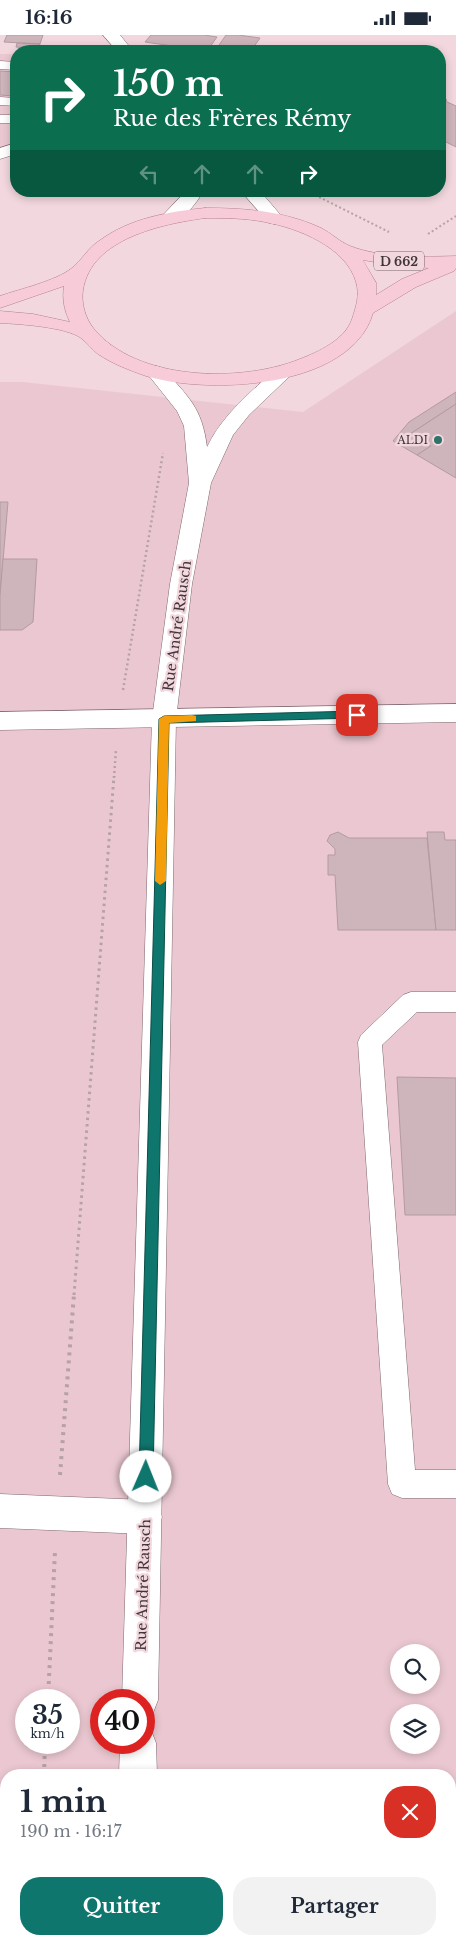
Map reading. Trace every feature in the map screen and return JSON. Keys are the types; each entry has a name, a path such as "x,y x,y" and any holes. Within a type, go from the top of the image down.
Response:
{"main road":[{"path":"205,213 232,213 275,219 302,226 325,237 344,250 356,263 365,278 368,293 367,309 360,324 348,339 331,352 309,363 284,372 253,378 220,380 187,378 156,372 128,362 104,349 86,333 77,318 72,303 73,287 78,272 92,254 113,238 140,226 170,217 205,213"},
{"name":"D 662","path":"344,250 373,258 429,263 456,263"},
{"name":"D 662","path":"367,309 409,283 456,263"},
{"path":"0,302 52,285 78,272"},
{"path":"0,317 31,318 59,324 86,333"}],"street":[{"path":"111,35 120,45"},
{"path":"170,217 186,204 191,197"},
{"path":"255,197 275,219"},
{"name":"Rue André Rausch","path":"156,372 187,409 194,426 200,483"},
{"name":"Rue André Rausch","path":"140,1689 164,719 181,585 200,483 224,433 242,411 284,372"},
{"path":"0,721 456,713"},
{"path":"0,1511 57,1511 145,1517"},
{"path":"138,1754 138,1769"}],"lane":[{"path":"456,1002 411,1002 370,1042 402,1484 456,1484"}],"path":[{"path":"318,197 396,235"},
{"path":"424,236 456,216"},
{"path":"49,1689 57,1511 118,720 164,448"},
{"path":"44,1769 45,1754"}],"shaded area":[{"path":"0,54 10,54 10,156 0,158"},
{"path":"456,311 456,1769 0,1769 0,382 23,382 303,412"}],"building":[{"path":"7,35 43,35 40,44 4,42"},
{"path":"151,35 204,35 217,37 211,45 166,45 145,42"},
{"path":"226,35 260,38 255,45 219,45"},
{"path":"17,43 40,44 40,45 16,45"},
{"path":"0,71 10,72 10,96 0,95"},
{"path":"446,101 456,106 456,147 446,142"},
{"path":"456,392 456,404 410,434 431,446 417,455 393,441 409,422"},
{"name":"ALDI","path":"456,404 456,478 417,455 431,446 410,434"},
{"path":"0,502 8,502 0,596"},
{"path":"3,559 37,559 33,622 22,630 0,630"},
{"path":"338,832 349,838 427,838 436,930 338,930 335,875 328,875 328,855 335,855 335,849 327,841 330,835"},
{"path":"427,832 444,832 445,840 456,840 456,930 436,930"},
{"path":"397,1077 456,1078 456,1215 405,1215"}],"slow traffic":[{"path":"160,881 164,719 192,719"}],"place":[{"name":"ALDI","path":"438,440"}],"route":[{"path":"146,1477 164,719 357,715"}]}
